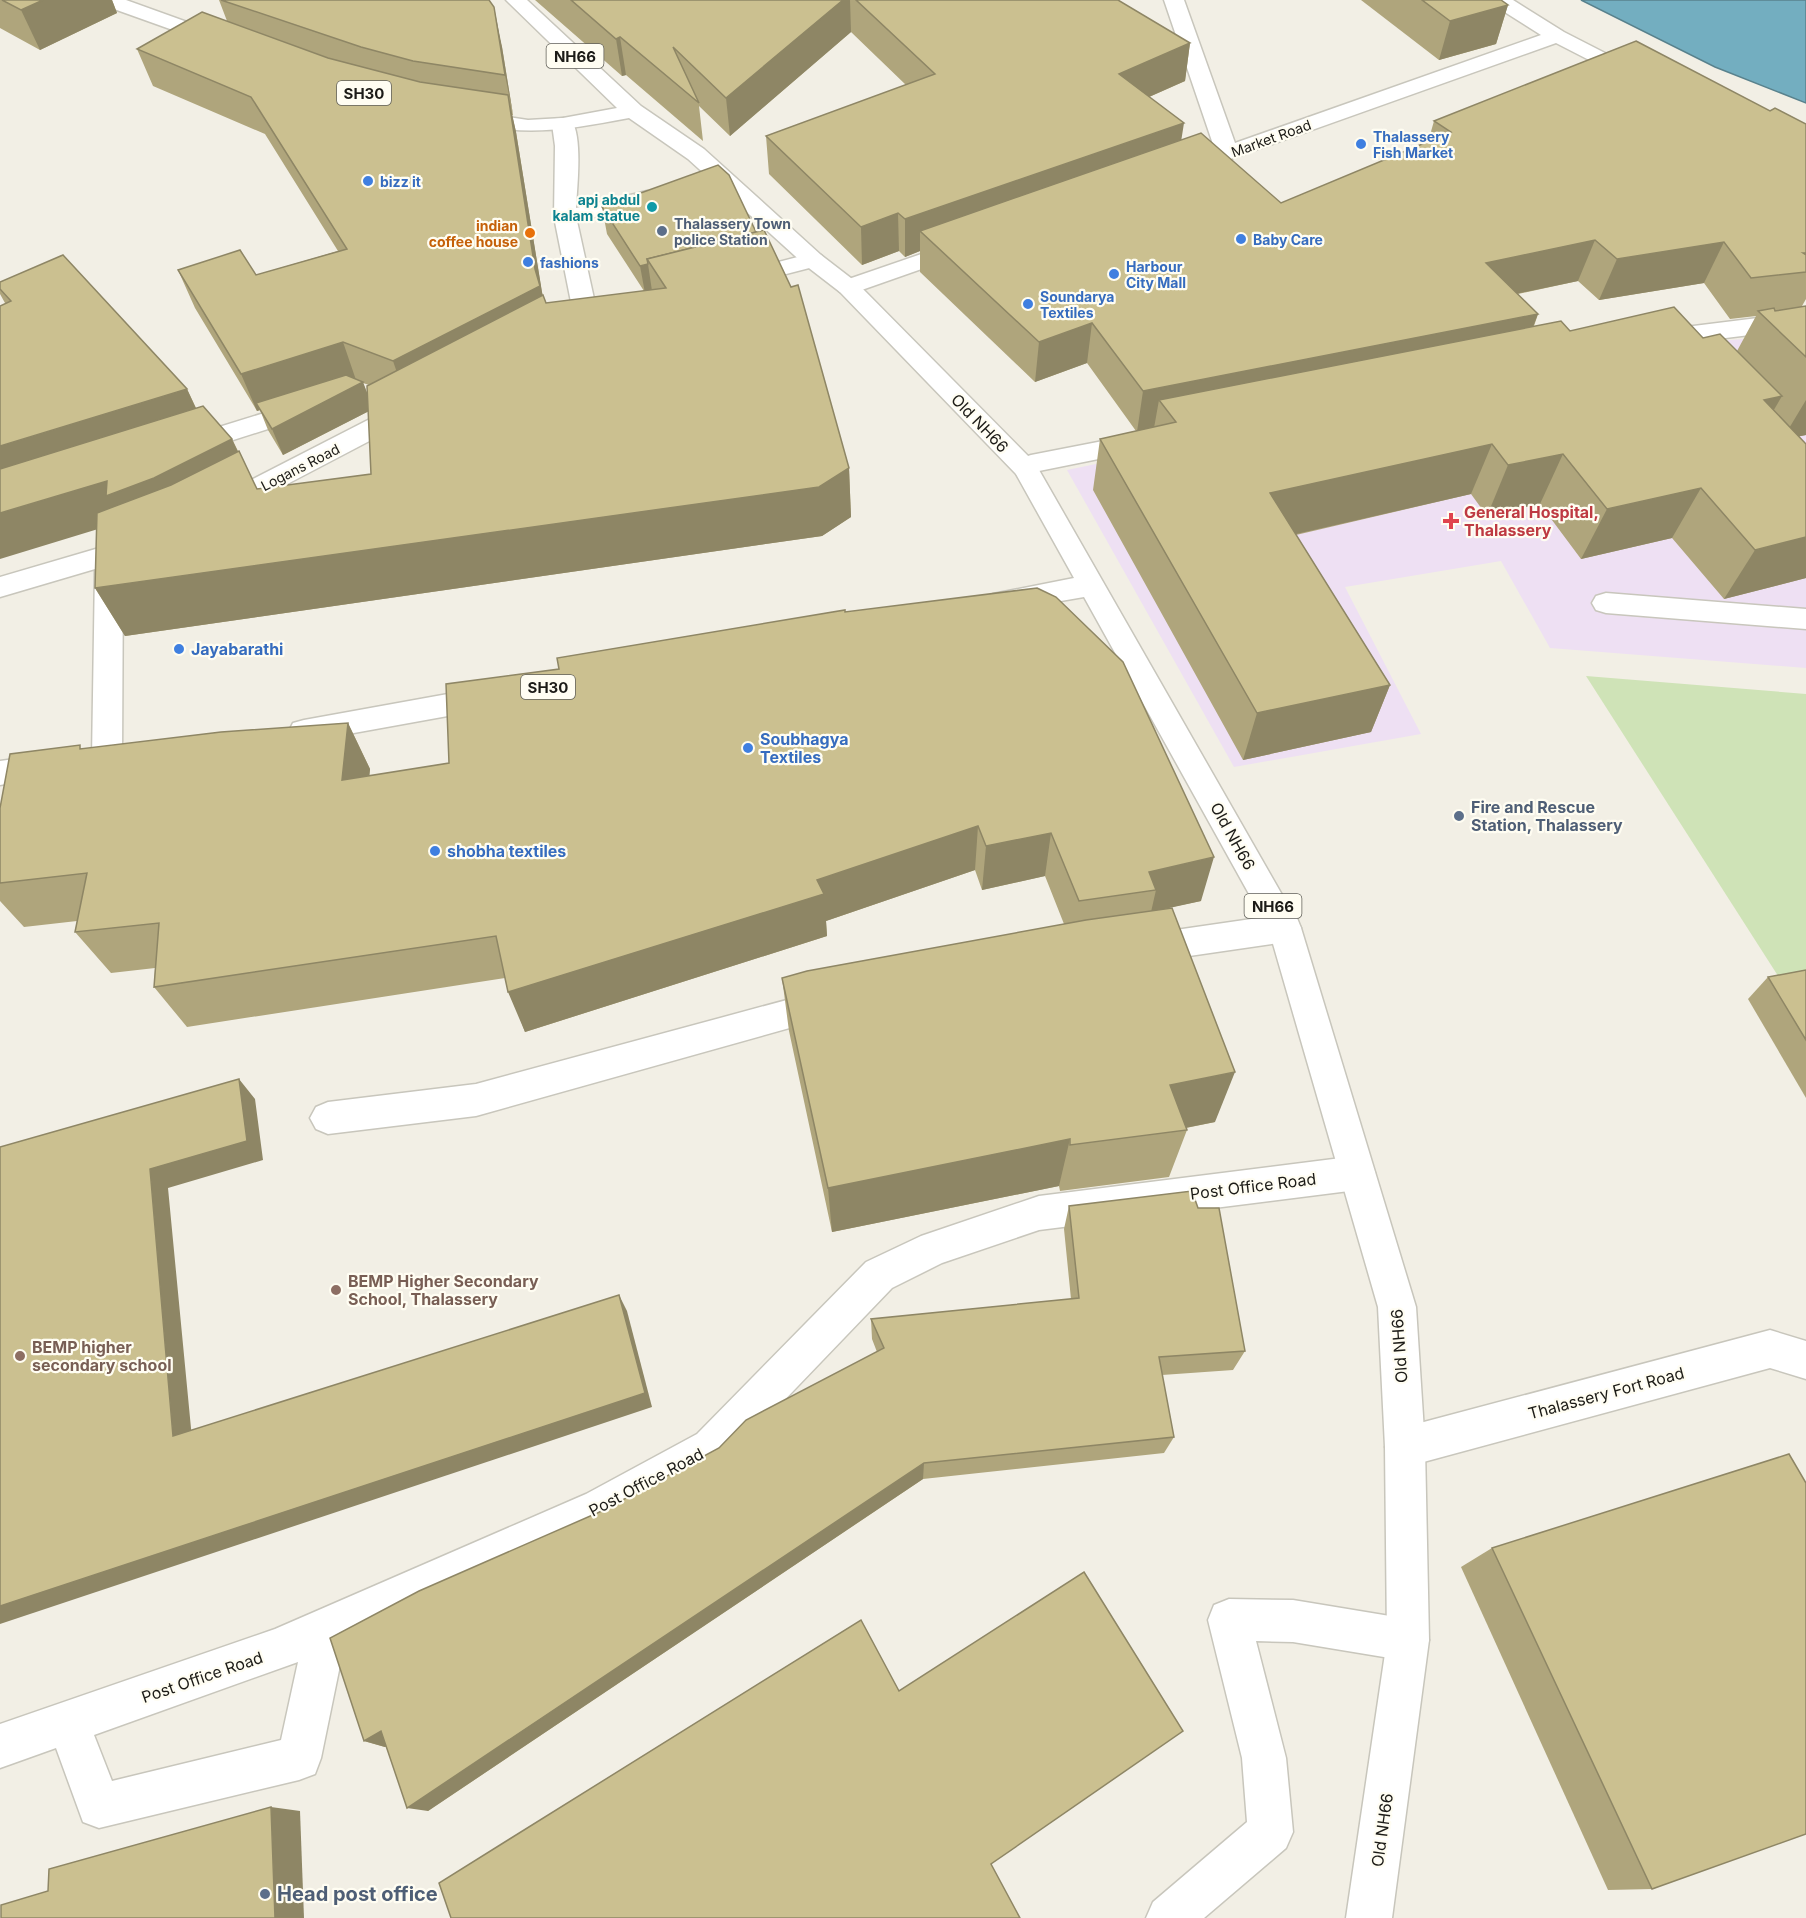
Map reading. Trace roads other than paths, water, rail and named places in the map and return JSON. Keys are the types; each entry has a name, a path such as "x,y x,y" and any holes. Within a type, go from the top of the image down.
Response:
{"street":[{"path":"107,0 238,48"},
{"name":"Old NH66","path":"516,0 633,111 696,154 713,182 848,287 1026,469 1285,928 1397,1307 1405,1447 1408,1640 1369,1918"},
{"path":"1174,0 1227,153"},
{"path":"1499,0 1557,36 1650,84"},
{"name":"Market Road","path":"1160,177 1557,36"},
{"path":"452,115 528,126 563,124 633,111"},
{"path":"563,124 566,146 565,217 587,318"},
{"path":"565,217 668,193"},
{"path":"848,287 982,240"},
{"path":"722,283 813,260"},
{"path":"1628,344 1663,337 1806,320"},
{"path":"1663,337 1687,361"},
{"name":"Logans Road","path":"195,520 435,396"},
{"path":"377,399 406,411"},
{"path":"156,456 326,401"},
{"path":"1026,469 1031,464 1172,436"},
{"path":"0,587 109,555 163,534"},
{"path":"0,773 118,756 109,555"},
{"path":"976,606 1093,585"},
{"path":"1606,603 1806,619"},
{"name":"SH30","path":"279,734 348,725 523,692"},
{"path":"1111,954 1285,928"},
{"path":"328,1118 476,1100 856,997"},
{"name":"Post Office Road","path":"0,1746 279,1649 600,1508 711,1448 879,1275 934,1248 1039,1213 1357,1173"},
{"name":"Thalassery Fort Road","path":"1405,1447 1770,1349 1806,1360"},
{"path":"1169,1918 1270,1832 1263,1758 1229,1620 1293,1621 1408,1640"},
{"path":"68,1724 99,1806 299,1758 327,1628"}],"water":[{"path":"1581,0 1806,0 1806,103 1715,67"}],"place":[{"name":"Thalassery Fish Market","path":"1361,144"},
{"name":"bizz it","path":"368,181"},
{"name":"apj abdul kalam statue","path":"652,207"},
{"name":"Thalassery Town police Station","path":"662,231"},
{"name":"indian coffee house","path":"530,233"},
{"name":"Baby Care","path":"1241,239"},
{"name":"fashions","path":"528,262"},
{"name":"Harbour City Mall","path":"1114,274"},
{"name":"Soundarya Textiles","path":"1028,304"},
{"name":"General Hospital, Thalassery","path":"1451,521"},
{"name":"Jayabarathi","path":"179,649"},
{"name":"Soubhagya Textiles","path":"748,748"},
{"name":"Fire and Rescue Station, Thalassery","path":"1459,816"},
{"name":"shobha textiles","path":"435,851"},
{"name":"BEMP Higher Secondary School, Thalassery","path":"336,1290"},
{"name":"BEMP higher secondary school","path":"20,1356"},
{"name":"Head post office","path":"265,1894"}]}
